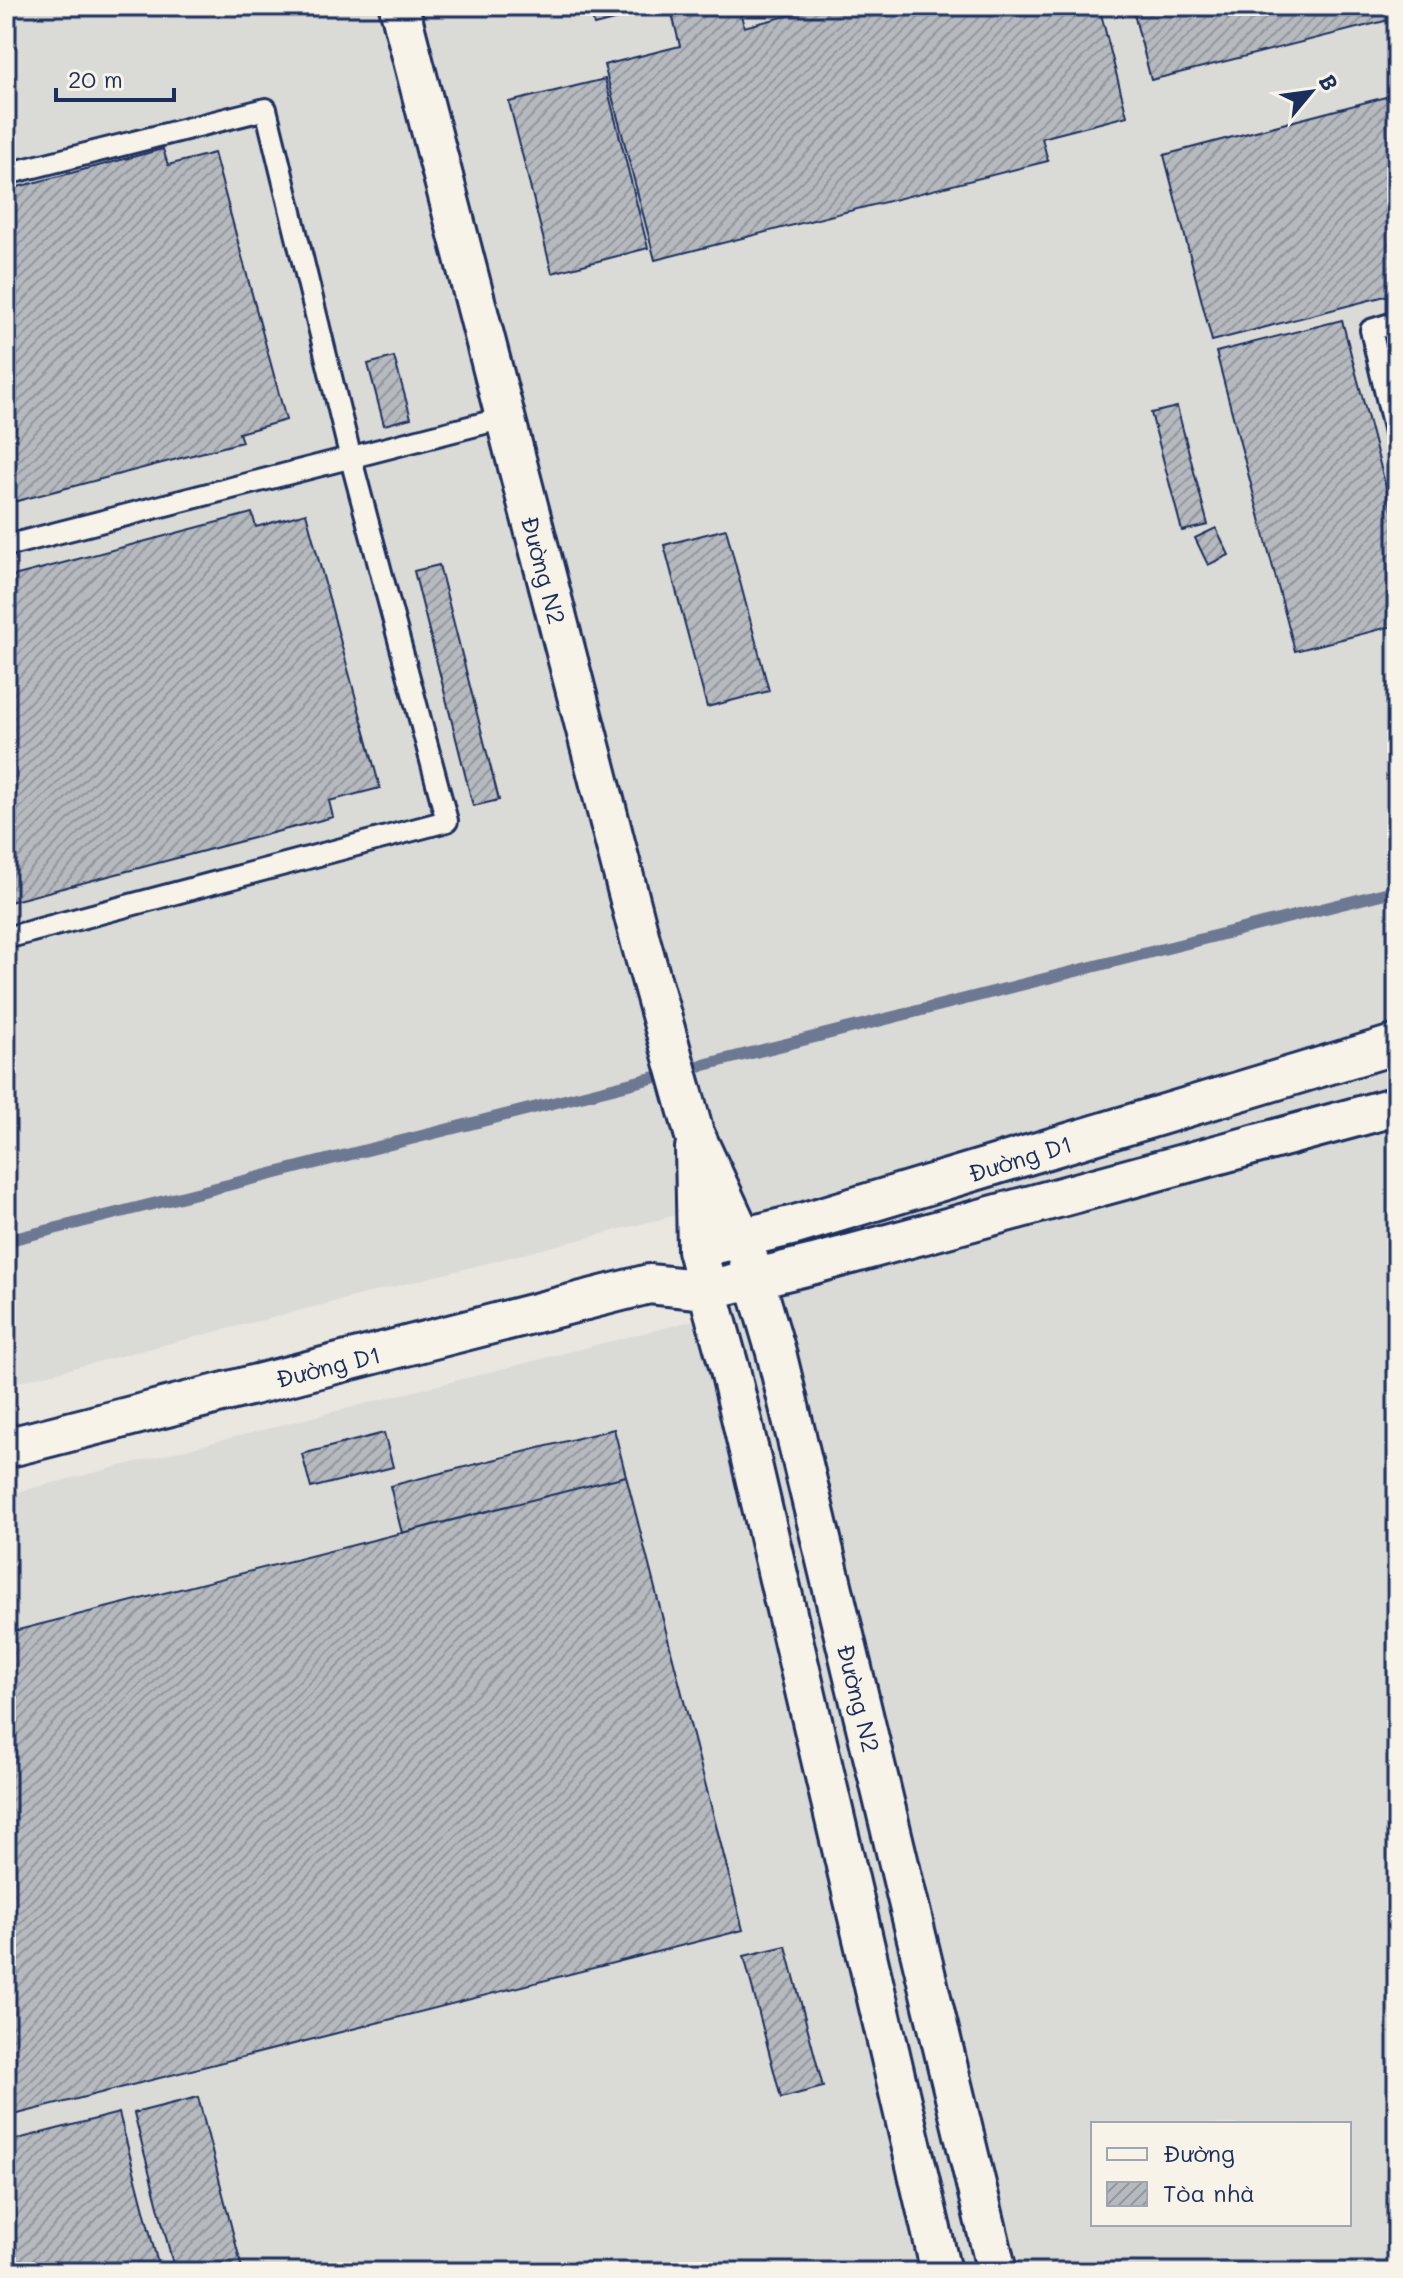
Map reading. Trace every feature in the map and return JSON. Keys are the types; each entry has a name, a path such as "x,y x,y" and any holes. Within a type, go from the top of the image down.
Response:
{"street":[{"name":"Đường N2","path":"399,6 641,943 690,1116 742,1237 779,1368 997,2272"},
{"name":"Đường D1","path":"649,1284 697,1250 810,1221 1397,1044"},
{"name":"Đường D1","path":"6,1448 649,1284 707,1290 814,1264 1397,1106"},
{"name":"Đường N2","path":"690,1116 697,1250 737,1401 941,2272"}],"lane":[{"path":"6,174 266,109 351,459 447,821 6,938"},
{"path":"1397,322 1371,330 1397,441"},
{"path":"6,546 504,418"}],"shaded area":[{"path":"6,6 1397,6 1397,2272 6,2272 6,1495 730,1311 704,1208 6,1385"}],"building":[{"path":"589,6 669,6 594,25"},
{"path":"670,6 739,6 744,27 825,6 1099,6 1127,116 1042,138 1048,161 655,260 604,65 680,46"},
{"path":"1132,6 1397,6 1397,18 1151,80"},
{"path":"605,79 648,248 552,273 509,102"},
{"path":"1397,94 1397,293 1212,341 1164,155"},
{"path":"163,149 168,165 214,153 286,420 239,433 242,442 6,504 6,190"},
{"path":"1342,320 1397,529 1397,625 1295,651 1216,352"},
{"path":"394,357 411,418 384,425 368,364"},
{"path":"1177,407 1208,525 1182,531 1151,413"},
{"path":"252,513 256,527 306,513 380,788 329,801 333,817 6,903 6,578"},
{"path":"1216,528 1229,555 1208,565 1195,538"},
{"path":"726,529 769,691 707,707 664,545"},
{"path":"439,565 499,800 473,806 414,571"},
{"path":"614,1429 626,1476 402,1533 390,1486"},
{"path":"384,1433 393,1467 311,1488 302,1454"},
{"path":"626,1476 743,1930 6,2117 6,1633"},
{"path":"786,1946 823,2087 781,2098 744,1956"},
{"path":"198,2097 243,2272 175,2272 134,2113"},
{"path":"119,2113 160,2272 6,2272 6,2142"}],"waterway":[{"path":"6,1241 1397,890"}]}
